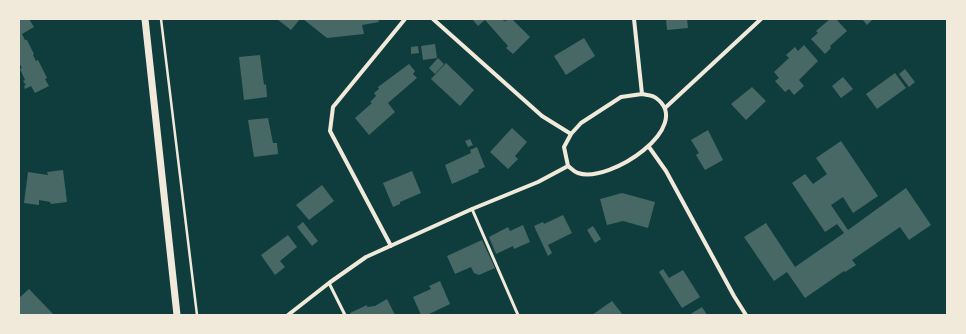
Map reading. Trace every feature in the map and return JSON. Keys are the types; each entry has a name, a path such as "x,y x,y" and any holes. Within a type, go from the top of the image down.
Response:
{"street":[{"path":"145,19 177,315"},
{"path":"391,246 330,132 333,107 405,19"},
{"path":"433,19 542,116 571,134"},
{"path":"634,19 642,94"},
{"path":"665,108 761,19"},
{"path":"642,94 656,97 665,108 666,118 662,129 649,147 622,166 593,175 577,173 568,166 564,147 571,134 581,122 621,97 642,94"},
{"path":"649,147 666,171 734,296 746,315"},
{"path":"288,315 329,283 366,257 538,182 568,166"}],"lane":[{"path":"472,210 518,315"},
{"path":"329,283 345,315"}],"path":[{"path":"161,19 197,315"}],"building":[{"path":"19,19 29,19 34,27 22,34 25,40 27,40 36,61 38,60 47,78 45,79 49,86 35,93 31,86 25,89 24,86 26,85 23,81 25,80 20,69 22,68 19,63"},
{"path":"277,19 300,19 291,30"},
{"path":"303,19 378,19 379,22 362,25 364,34 327,38"},
{"path":"472,19 502,19 504,21 512,19 530,37 513,54 506,48 508,46 485,20 478,26"},
{"path":"666,19 687,19 688,28 667,30"},
{"path":"830,19 836,19 847,31 830,46 831,48 825,54 811,39 818,33 816,31"},
{"path":"862,19 873,19 867,25"},
{"path":"584,38 595,56 566,75 554,56"},
{"path":"435,44 437,58 423,60 421,46"},
{"path":"804,45 818,61 799,80 804,86 794,95 789,89 785,92 775,81 779,78 774,72 789,58 786,55 795,47 798,51"},
{"path":"418,46 419,53 411,54 411,47"},
{"path":"260,55 267,97 244,100 239,57"},
{"path":"438,58 444,64 435,74 429,68"},
{"path":"446,63 474,90 460,106 431,79"},
{"path":"409,64 415,71 413,74 417,78 388,103 395,112 369,135 355,118 372,103 370,102 376,96 374,93 379,89 378,87"},
{"path":"905,69 915,82 909,87 899,74"},
{"path":"895,73 906,88 877,109 866,94"},
{"path":"843,77 853,89 841,98 832,86"},
{"path":"752,87 766,101 746,120 731,104"},
{"path":"268,118 273,143 277,143 278,154 254,157 248,120"},
{"path":"512,128 527,142 515,156 518,159 508,169 490,152"},
{"path":"708,130 723,160 705,170 696,155 699,153 691,140"},
{"path":"470,139 473,145 468,147 465,141"},
{"path":"841,141 878,196 853,213 843,197 831,205 848,230 906,188 931,225 909,240 900,227 852,260 856,265 845,272 844,271 805,298 787,272 774,281 744,237 766,223 795,267 844,233 837,224 825,232 792,183 805,174 813,184 827,174 816,158"},
{"path":"477,147 485,167 478,170 479,172 452,184 445,165 471,153 470,150"},
{"path":"63,170 67,202 51,204 50,202 39,200 39,205 24,203 28,172 48,175 47,172"},
{"path":"412,171 421,193 400,202 400,204 393,207 383,183"},
{"path":"322,185 334,201 309,220 296,205"},
{"path":"622,193 655,202 648,228 623,221 607,225 600,199"},
{"path":"563,215 572,233 548,245 552,253 548,256 534,226 543,222 544,224"},
{"path":"303,222 318,241 312,246 297,227"},
{"path":"523,225 530,242 514,249 513,246 496,254 489,237 508,227 510,231"},
{"path":"593,226 601,239 595,243 587,230"},
{"path":"288,235 297,247 280,261 285,267 275,275 261,255"},
{"path":"482,240 495,268 479,275 474,273 471,267 455,274 447,256"},
{"path":"663,269 669,278 683,270 700,297 682,308 659,272"},
{"path":"440,281 450,304 427,315 421,315 413,297 431,289 429,286"},
{"path":"29,289 54,315 19,315 19,298"},
{"path":"387,299 395,315 351,315 350,313 367,305 367,307 375,306"},
{"path":"612,301 623,315 592,315"},
{"path":"702,307 707,315 689,315"}]}
